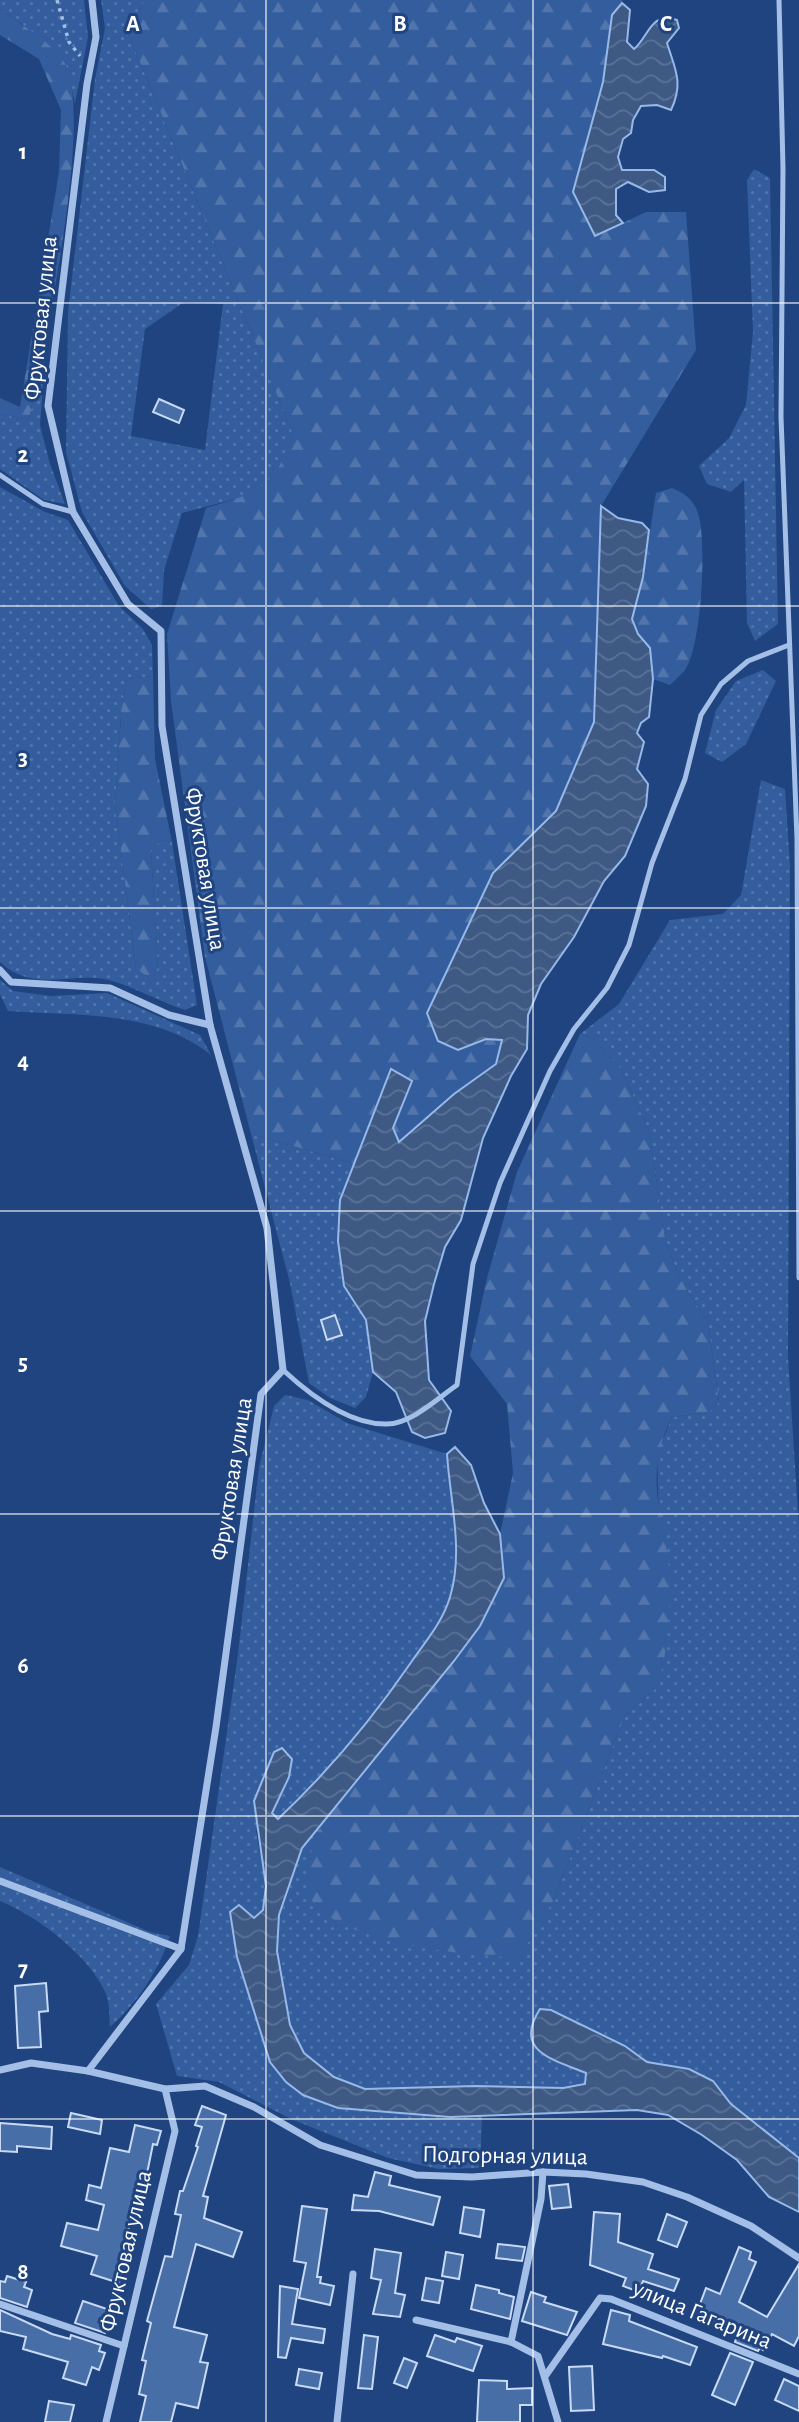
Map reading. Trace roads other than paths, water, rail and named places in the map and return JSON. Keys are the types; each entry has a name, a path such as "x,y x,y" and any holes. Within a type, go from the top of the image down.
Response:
{"street":[{"name":"Фруктовая улица","path":"88,2071 181,1949 216,1727 261,1394 283,1370 267,1228 210,1025 162,726 161,631 128,604 74,512 48,406 96,37 92,0"},
{"path":"0,970 11,982 110,988 169,1015 210,1025"},
{"path":"0,1881 181,1949"},
{"name":"Подгорная улица","path":"0,2070 31,2063 88,2071 164,2090 205,2086 254,2107 320,2145 416,2175 472,2177 543,2172 586,2174 643,2182 687,2197 751,2227 799,2258"},
{"name":"Фруктовая улица","path":"106,2422 174,2132 164,2090"},
{"path":"512,2342 541,2199 543,2172"},
{"path":"337,2422 353,2274"},
{"name":"улица Гагарина","path":"545,2375 600,2298 611,2299 799,2374"},
{"path":"0,2304 124,2346"},
{"path":"416,2320 512,2342 538,2356 558,2422"}],"lane":[{"path":"779,0 783,168 781,416 797,839 799,1278"},
{"path":"0,475 43,504 74,512"},
{"path":"283,1370 304,1390 355,1418 387,1425 406,1419 457,1385 474,1264 500,1183 550,1071 575,1028 607,988 629,945 652,863 685,779 701,715 721,684 748,661 789,645"}],"water":[{"path":"622,3 630,10 627,42 634,49 656,22 668,18 677,20 679,28 667,43 678,84 671,110 657,105 641,106 633,120 631,133 623,139 618,157 622,170 654,170 665,177 665,190 649,192 628,182 616,189 616,215 623,223 595,236 573,192 603,82 612,15"},
{"path":"601,506 618,518 642,523 649,530 643,577 632,619 638,634 650,648 653,679 649,717 641,723 637,733 644,742 637,769 648,784 646,806 625,856 604,881 574,937 541,984 528,1015 527,1049 511,1076 483,1138 461,1220 445,1247 425,1321 429,1380 451,1411 445,1433 425,1438 412,1432 396,1392 373,1372 366,1320 344,1286 338,1241 340,1200 391,1069 412,1081 393,1128 399,1142 454,1094 496,1064 502,1040 486,1039 458,1050 438,1041 427,1013 493,873 556,811 594,722"},
{"path":"455,1447 471,1465 484,1503 500,1534 504,1578 480,1626 454,1661 302,1848 279,1915 277,1951 290,2025 304,2053 334,2077 365,2089 475,2086 563,2088 585,2084 586,2073 550,2058 534,2045 531,2035 540,2009 551,2010 625,2046 647,2062 689,2069 713,2081 731,2104 799,2158 799,2212 769,2197 737,2160 668,2115 637,2110 450,2117 338,2108 303,2095 286,2082 270,2062 237,1957 230,1912 239,1905 254,1918 263,1910 266,1886 254,1801 274,1752 282,1748 292,1759 289,1777 272,1813 278,1819 366,1724 439,1623 450,1597 456,1562 447,1454"}]}
